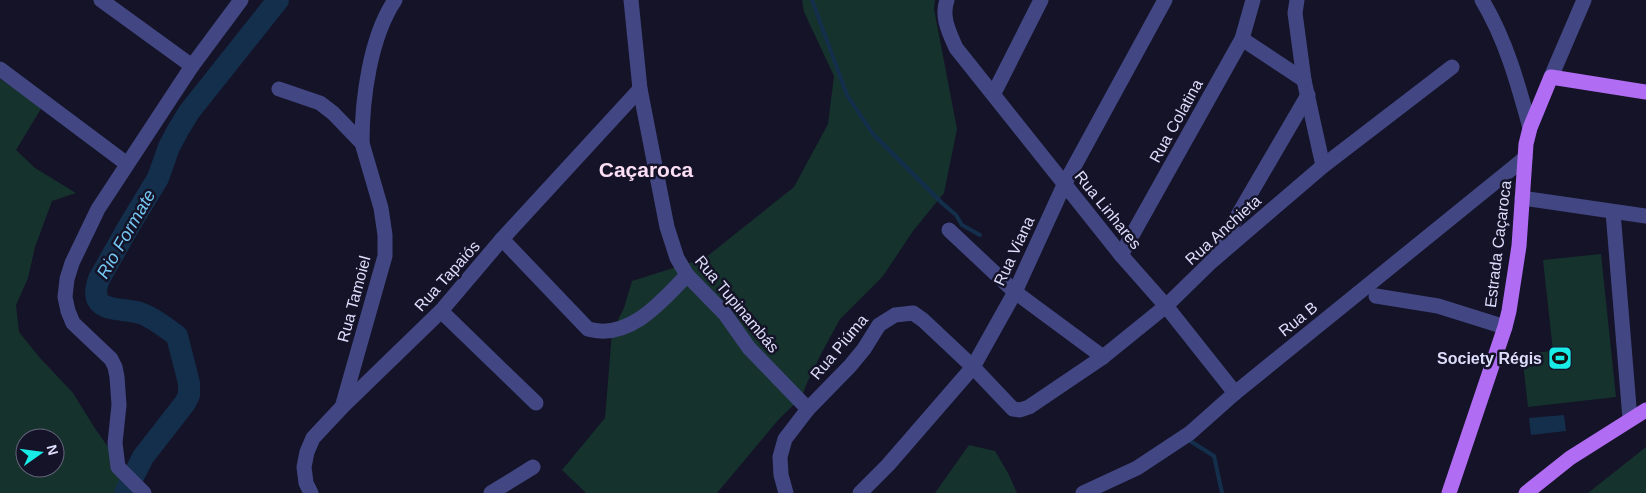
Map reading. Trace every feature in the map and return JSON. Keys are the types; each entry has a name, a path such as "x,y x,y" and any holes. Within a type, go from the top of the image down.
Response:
{"main road":[{"path":"1530,128 1551,77 1646,92"},
{"name":"Estrada Caçaroca","path":"1449,493 1505,327 1519,246 1526,144 1530,128"},
{"path":"1526,493 1570,458 1646,410"}],"street":[{"path":"102,0 192,66"},
{"path":"144,493 118,467 115,456 115,443 119,405 115,367 111,359 74,323 68,311 65,297 67,279 72,263 98,209 192,66 241,0"},
{"name":"Rua Tamoiel","path":"342,406 385,256 385,235 381,208 362,143 362,112 368,74 376,42 395,0"},
{"name":"Rua Tupinambás","path":"631,0 640,88 667,227 677,258 687,275 726,314 749,348 808,409"},
{"name":"Rua Linhares","path":"947,0 944,16 948,31 956,48 994,93 1121,255 1166,306 1235,393"},
{"path":"994,93 1041,0"},
{"name":"Rua Viana","path":"860,493 888,465 973,367 1015,292 1064,184 1165,0"},
{"name":"Rua Colatina","path":"1121,255 1242,39 1253,0"},
{"path":"1297,0 1295,13 1304,80 1323,166"},
{"name":"Estrada Caçaroca","path":"1482,0 1509,56 1518,81 1530,128"},
{"path":"1551,77 1584,0"},
{"path":"1242,39 1304,80"},
{"name":"Rua Anchieta","path":"1014,409 1020,410 1029,407 1103,357 1166,306 1211,262 1323,166 1452,67"},
{"path":"0,69 128,164"},
{"name":"Rua Tapaiós","path":"311,493 306,483 304,467 307,452 313,438 342,406 441,312 502,239 640,88"},
{"name":"Rua Tamoiel","path":"279,89 320,103 333,113 362,143"},
{"path":"1211,262 1308,95"},
{"name":"Rua B","path":"1083,493 1137,468 1190,433 1235,393 1525,158"},
{"path":"1522,198 1646,216"},
{"path":"1613,212 1630,419"},
{"path":"949,230 1015,292 1103,357"},
{"path":"502,239 588,329 598,332 626,326 638,321 650,312 687,275"},
{"path":"1376,296 1438,306 1505,327"},
{"path":"441,312 536,403"},
{"name":"Rua Piúma","path":"786,493 781,474 780,457 785,439 808,409 850,366 864,349 879,325 895,314 913,313 923,320 1014,409"},
{"path":"491,493 532,467"}],"green space":[{"path":"802,0 935,0 934,9 957,129 944,193 913,231 883,276 840,319 821,354 802,397 779,419 717,493 586,493 562,470 605,418 612,332 624,308 632,281 705,258 794,187 828,124 834,76 804,12"},
{"path":"0,79 42,107 16,150 35,168 76,193 52,201 35,247 28,278 16,305 19,332 40,358 73,393 94,427 137,488 130,493 0,493"},
{"path":"1601,254 1616,397 1528,407 1522,354 1553,351 1543,260"},
{"path":"969,445 995,451 1017,493 935,493"},
{"path":"1646,447 1646,493 1588,493"}],"water":[{"path":"1564,415 1566,431 1531,435 1529,418"}],"waterway":[{"name":"Rio Formate","path":"125,493 143,457 185,403 189,395 189,383 177,336 145,315 101,304 97,299 96,291 99,279 158,178 169,147 189,112 278,0"},
{"path":"812,0 847,95 873,134 956,215 962,225 980,235"},
{"path":"1187,439 1214,456 1222,493"}],"place":[{"name":"Society Régis","path":"1560,358"}],"district":[{"name":"Caçaroca","path":"646,169"}]}
